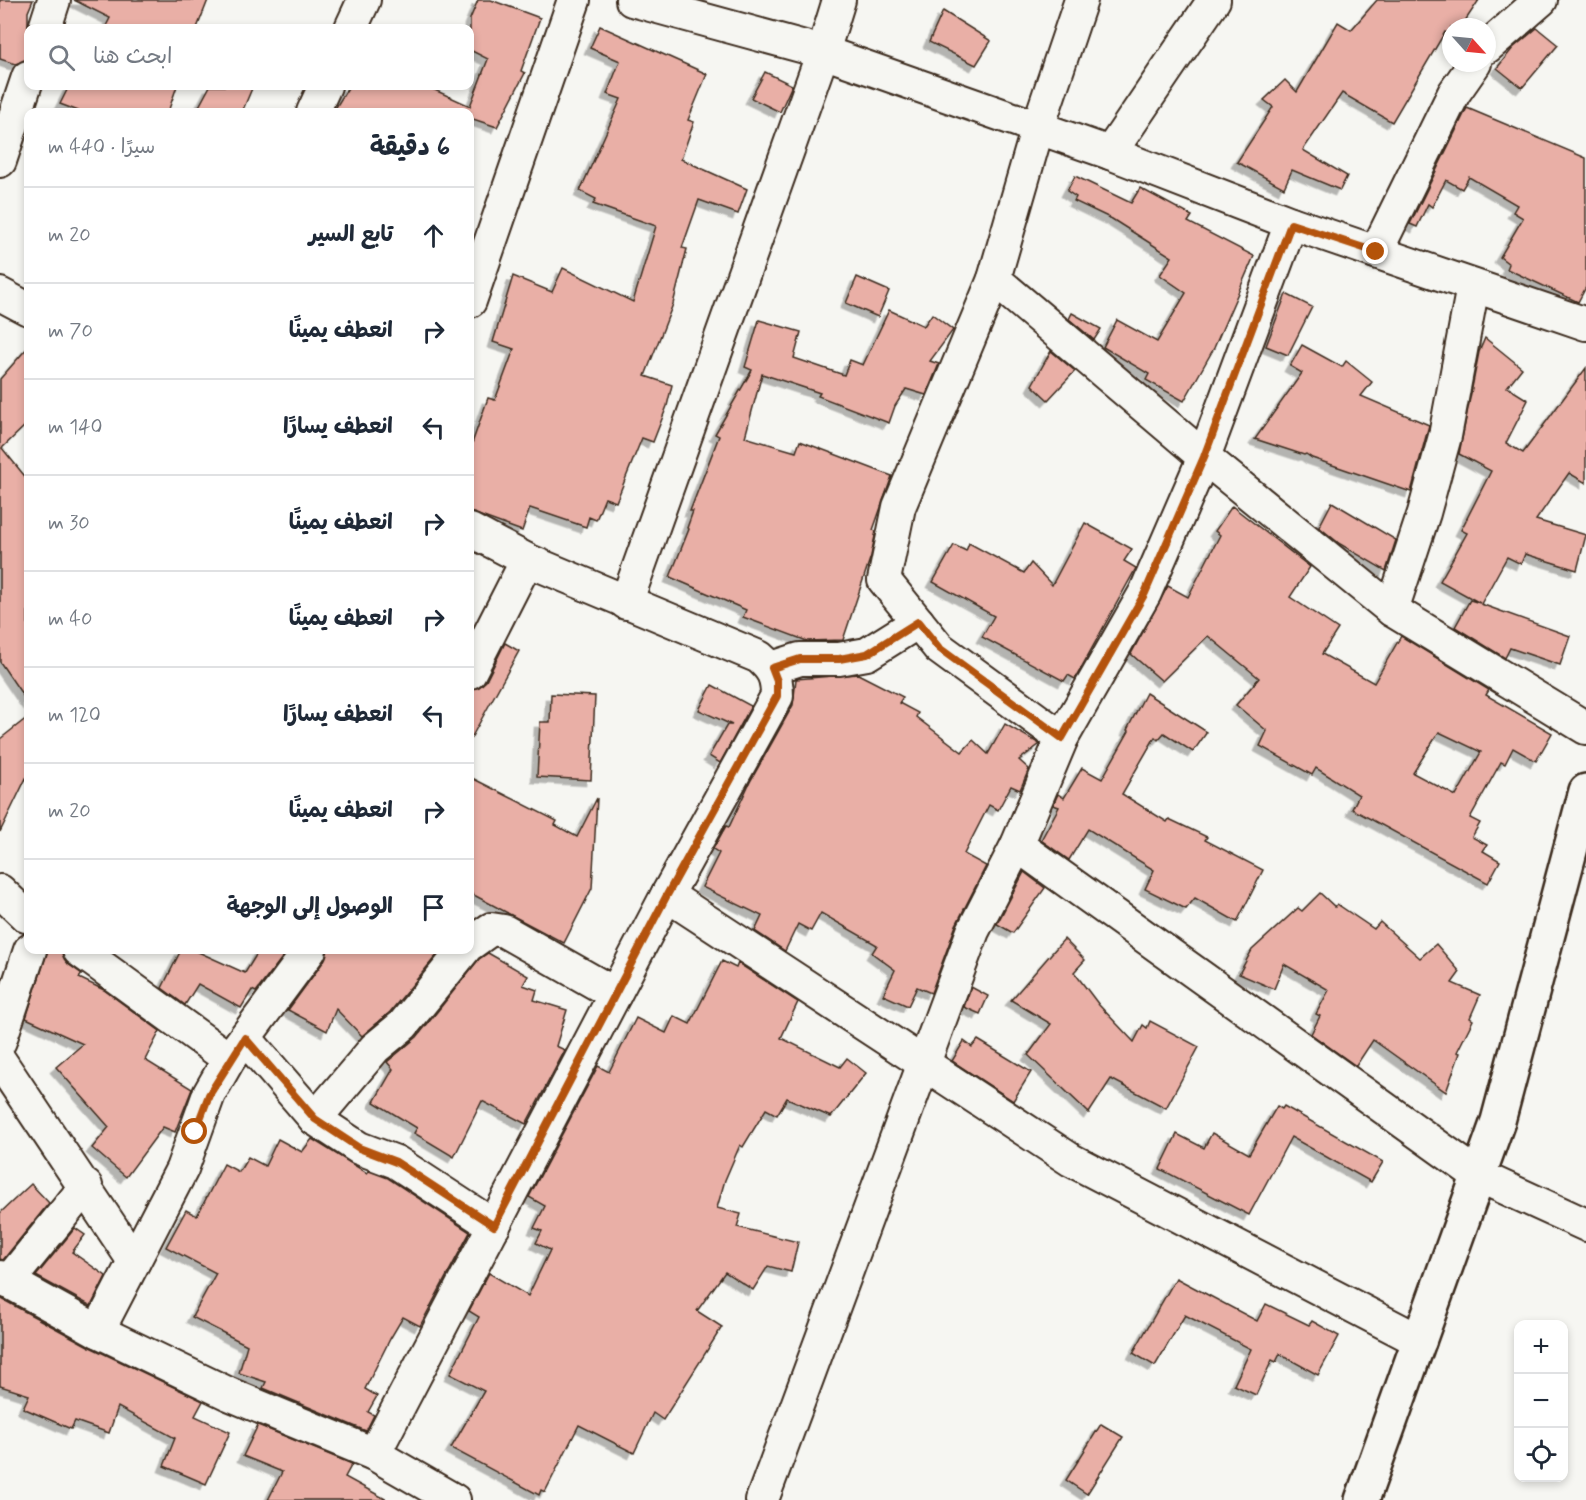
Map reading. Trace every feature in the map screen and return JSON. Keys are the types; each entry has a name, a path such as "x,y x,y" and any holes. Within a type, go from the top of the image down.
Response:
{"street":[{"path":"46,24 54,0"},
{"path":"353,24 364,0"},
{"path":"474,289 574,0"},
{"path":"632,0 823,52 1110,153 1291,224 1586,324"},
{"path":"626,603 823,52 839,0"},
{"path":"1062,738 939,648 884,580 899,507 994,279 1038,127 1081,0"},
{"path":"1110,153 1214,0"},
{"path":"1496,39 1540,0"},
{"path":"1376,252 1454,93 1469,72"},
{"path":"0,162 24,89"},
{"path":"315,108 323,90"},
{"path":"762,1500 973,931 1017,845 1062,738 1145,593 1204,457 1291,224"},
{"path":"994,279 1204,457 1392,610 1586,728"},
{"path":"1392,610 1424,513 1445,436 1473,285"},
{"path":"0,294 24,307"},
{"path":"374,1454 667,895 777,696 777,681 772,668 759,657 527,560 474,532"},
{"path":"474,664 527,560"},
{"path":"772,668 800,659 839,659 867,654 918,622"},
{"path":"1362,1500 1498,1121 1586,791"},
{"path":"1017,845 1479,1176 1586,1225"},
{"path":"0,891 24,912"},
{"path":"667,895 1071,1160 1420,1341"},
{"path":"474,941 491,929 504,931 615,994"},
{"path":"0,1041 29,954"},
{"path":"85,954 237,1049 315,1119 359,1148 396,1162 494,1226"},
{"path":"98,1330 182,1169 209,1095 237,1049 307,954"},
{"path":"315,1119 375,1048 403,1025 461,954"},
{"path":"0,1061 86,1186 134,1261"},
{"path":"86,1186 4,1279 98,1330 229,1394 374,1454 454,1500"}],"building":[{"path":"0,0 33,0 28,12 28,24 24,24 24,61 15,64 0,59"},
{"path":"74,0 208,0 199,24 107,24 110,18"},
{"path":"478,0 491,0 540,18 521,71 525,73 497,127 474,119 474,108 335,108 347,90 435,90 470,106 488,59 474,52 474,24 470,24"},
{"path":"1377,0 1479,0 1467,18 1442,18 1442,37 1392,122 1342,93 1303,150 1347,176 1340,190 1292,170 1284,188 1237,162 1273,107 1264,100 1285,80 1297,92 1338,22 1351,30"},
{"path":"943,11 991,41 976,65 929,42"},
{"path":"600,26 707,74 688,120 694,122 681,159 747,189 738,214 699,200 682,248 687,249 673,304 645,376 672,385 667,406 653,442 642,438 616,502 605,498 596,520 589,517 586,527 530,508 522,531 474,513 474,438 488,398 495,400 514,349 493,342 513,276 552,292 563,268 633,302 656,226 593,204 596,199 580,191 621,99 607,94 620,61 590,48"},
{"path":"1537,28 1558,45 1522,88 1497,68 1513,48"},
{"path":"765,72 792,85 780,112 751,98"},
{"path":"67,90 176,90 169,108 70,108 60,104"},
{"path":"208,90 251,90 244,108 198,108"},
{"path":"1467,108 1586,158 1586,287 1578,302 1507,269 1509,264 1500,257 1523,218 1513,212 1517,205 1469,177 1462,189 1446,180 1432,207 1428,204 1417,227 1410,224"},
{"path":"1075,176 1131,203 1140,188 1192,216 1188,222 1254,256 1214,348 1184,401 1146,380 1149,374 1103,347 1117,320 1157,342 1186,293 1160,275 1172,257 1112,219 1074,201 1076,197 1067,191"},
{"path":"857,277 889,291 878,317 846,303"},
{"path":"1286,294 1312,307 1288,355 1266,346"},
{"path":"889,310 924,326 932,314 953,330 930,361 939,364 926,395 906,389 895,406 889,423 818,396 820,393 762,374 745,437 796,452 800,441 892,476 873,530 876,531 871,556 843,640 807,641 743,617 746,610 670,577 689,529 687,528 693,511 690,511 719,436 715,434 752,370 745,367 759,320 801,332 794,358 844,375 850,360 863,365"},
{"path":"1072,313 1101,329 1094,340 1069,319"},
{"path":"1485,338 1522,368 1507,387 1528,400 1506,443 1523,453 1586,368 1586,483 1569,473 1536,520 1586,535 1577,570 1525,554 1521,564 1507,557 1481,604 1570,636 1560,665 1510,648 1505,658 1455,627 1470,600 1480,603 1440,581 1467,533 1461,530 1491,471 1459,454 1479,352"},
{"path":"1302,345 1342,367 1346,361 1372,382 1361,396 1429,425 1411,492 1306,454 1255,439 1302,373 1290,366"},
{"path":"1051,351 1075,371 1048,400 1032,385"},
{"path":"24,352 24,427 2,448 24,475 24,697 0,662 0,379"},
{"path":"1332,502 1396,540 1386,571 1340,544 1319,527"},
{"path":"1232,506 1310,567 1290,597 1338,629 1322,654 1374,683 1401,636 1489,690 1486,695 1552,733 1536,761 1513,748 1505,764 1501,762 1470,818 1480,823 1472,837 1487,845 1483,851 1500,861 1488,883 1352,809 1359,795 1316,768 1312,775 1260,746 1267,731 1236,705 1259,678 1208,636 1162,681 1131,654 1168,586 1188,597 1220,535 1215,531","holes":["1439,732 1481,752 1456,796 1413,773"]},
{"path":"1085,523 1132,549 1124,561 1136,568 1075,679 1068,675 1064,681 982,637 994,616 933,582 954,545 966,551 969,543 1024,573 1031,563 1052,585"},
{"path":"505,643 519,651 474,733 474,689 486,681"},
{"path":"858,674 903,697 899,703 918,713 916,717 962,752 973,740 988,754 1005,724 1040,744 1019,760 1029,769 1020,790 1011,786 998,810 989,805 964,854 986,866 956,925 931,993 917,987 908,1006 883,995 895,970 872,953 877,945 821,913 811,931 798,924 785,951 755,931 762,916 702,887 719,853 713,849 726,826 729,827 750,782 793,705 796,679"},
{"path":"712,685 751,706 720,763 709,756 727,725 732,725 699,710"},
{"path":"1146,693 1207,732 1193,752 1164,733 1158,740 1155,737 1122,794 1167,822 1169,819 1207,837 1205,840 1263,870 1237,922 1195,898 1186,909 1145,889 1154,870 1088,829 1069,860 1041,840 1059,807 1053,805 1058,794 1064,798 1082,768 1102,779 1129,731 1127,730"},
{"path":"551,694 595,696 591,780 537,777 540,722 550,722"},
{"path":"24,720 24,782 0,832 0,739"},
{"path":"474,779 557,821 555,825 577,837 597,798 592,888 564,943 474,895"},
{"path":"1024,872 1045,888 1013,933 997,924"},
{"path":"1320,893 1335,907 1337,904 1374,929 1380,922 1420,958 1436,944 1460,972 1452,983 1480,995 1470,1018 1473,1020 1457,1052 1460,1053 1446,1092 1373,1040 1356,1066 1311,1034 1320,1016 1316,1014 1329,990 1284,964 1274,989 1239,974 1252,950 1298,908 1302,911"},
{"path":"1064,939 1085,960 1074,972 1099,1005 1134,1042 1143,1025 1147,1028 1150,1021 1199,1047 1166,1108 1111,1079 1089,1113 1028,1055 1051,1024 1011,1000"},
{"path":"488,953 528,976 523,985 537,990 534,1000 567,1010 556,1046 565,1050 526,1124 482,1101 454,1157 414,1133 417,1128 374,1102 393,1069 387,1062 417,1037 479,959"},
{"path":"47,954 63,954 68,964 82,974 79,978 104,990 160,1031 145,1060 192,1089 175,1132 163,1127 126,1177 92,1148 109,1127 56,1067 83,1044 26,1018"},
{"path":"179,954 203,954 245,973 257,954 285,954 256,992 252,990 241,1008 198,984 185,1005 162,988"},
{"path":"327,954 438,954 390,1012 362,1036 336,1009 327,1031 288,1010 324,961"},
{"path":"722,961 736,968 738,963 798,1002 781,1038 840,1067 847,1058 866,1073 831,1117 787,1098 777,1115 766,1109 743,1147 740,1145 725,1180 717,1208 741,1214 737,1227 798,1242 791,1272 768,1266 753,1290 725,1272 697,1311 722,1327 663,1420 653,1413 634,1453 579,1425 545,1492 541,1490 539,1495 451,1448 484,1391 450,1374 479,1317 469,1311 489,1273 528,1296 550,1250 536,1243 542,1231 534,1228 545,1206 529,1197 598,1066 609,1072 636,1018 666,1033 674,1016 690,1024"},
{"path":"971,987 988,996 980,1014 964,1007"},
{"path":"978,1040 1031,1072 1013,1101 952,1061 964,1041 972,1047"},
{"path":"1277,1106 1282,1109 1284,1106 1383,1162 1371,1182 1291,1137 1249,1215 1160,1169 1177,1134 1204,1148 1212,1133 1249,1154"},
{"path":"278,1139 302,1152 312,1139 367,1173 369,1171 388,1178 470,1232 420,1326 403,1317 390,1339 365,1389 377,1396 368,1412 374,1415 366,1431 263,1388 266,1382 239,1373 247,1345 192,1317 216,1273 166,1247 186,1210 197,1216 224,1164 239,1172 248,1157 265,1166"},
{"path":"31,1184 49,1203 3,1260 0,1259 0,1213"},
{"path":"75,1228 85,1235 72,1252 106,1276 91,1306 36,1276"},
{"path":"1176,1278 1257,1321 1266,1304 1309,1325 1312,1321 1339,1336 1318,1375 1280,1354 1276,1362 1272,1360 1256,1395 1234,1385 1251,1349 1185,1315 1155,1366 1133,1353"},
{"path":"0,1298 90,1347 203,1401 195,1416 230,1432 206,1484 164,1466 175,1438 118,1407 109,1433 75,1421 71,1429 23,1408 29,1395 0,1386"},
{"path":"1101,1424 1123,1437 1087,1494 1066,1480"},
{"path":"258,1425 352,1464 345,1477 387,1500 268,1500 282,1472 243,1456"}],"route":[{"path":"195,1132 209,1095 229,1059 245,1038 315,1119 359,1148 396,1162 494,1226 667,895 777,696 777,681 772,668 800,659 818,657 839,659 867,654 918,622 939,648 1062,738 1145,593 1204,457 1291,224 1376,252"}]}
